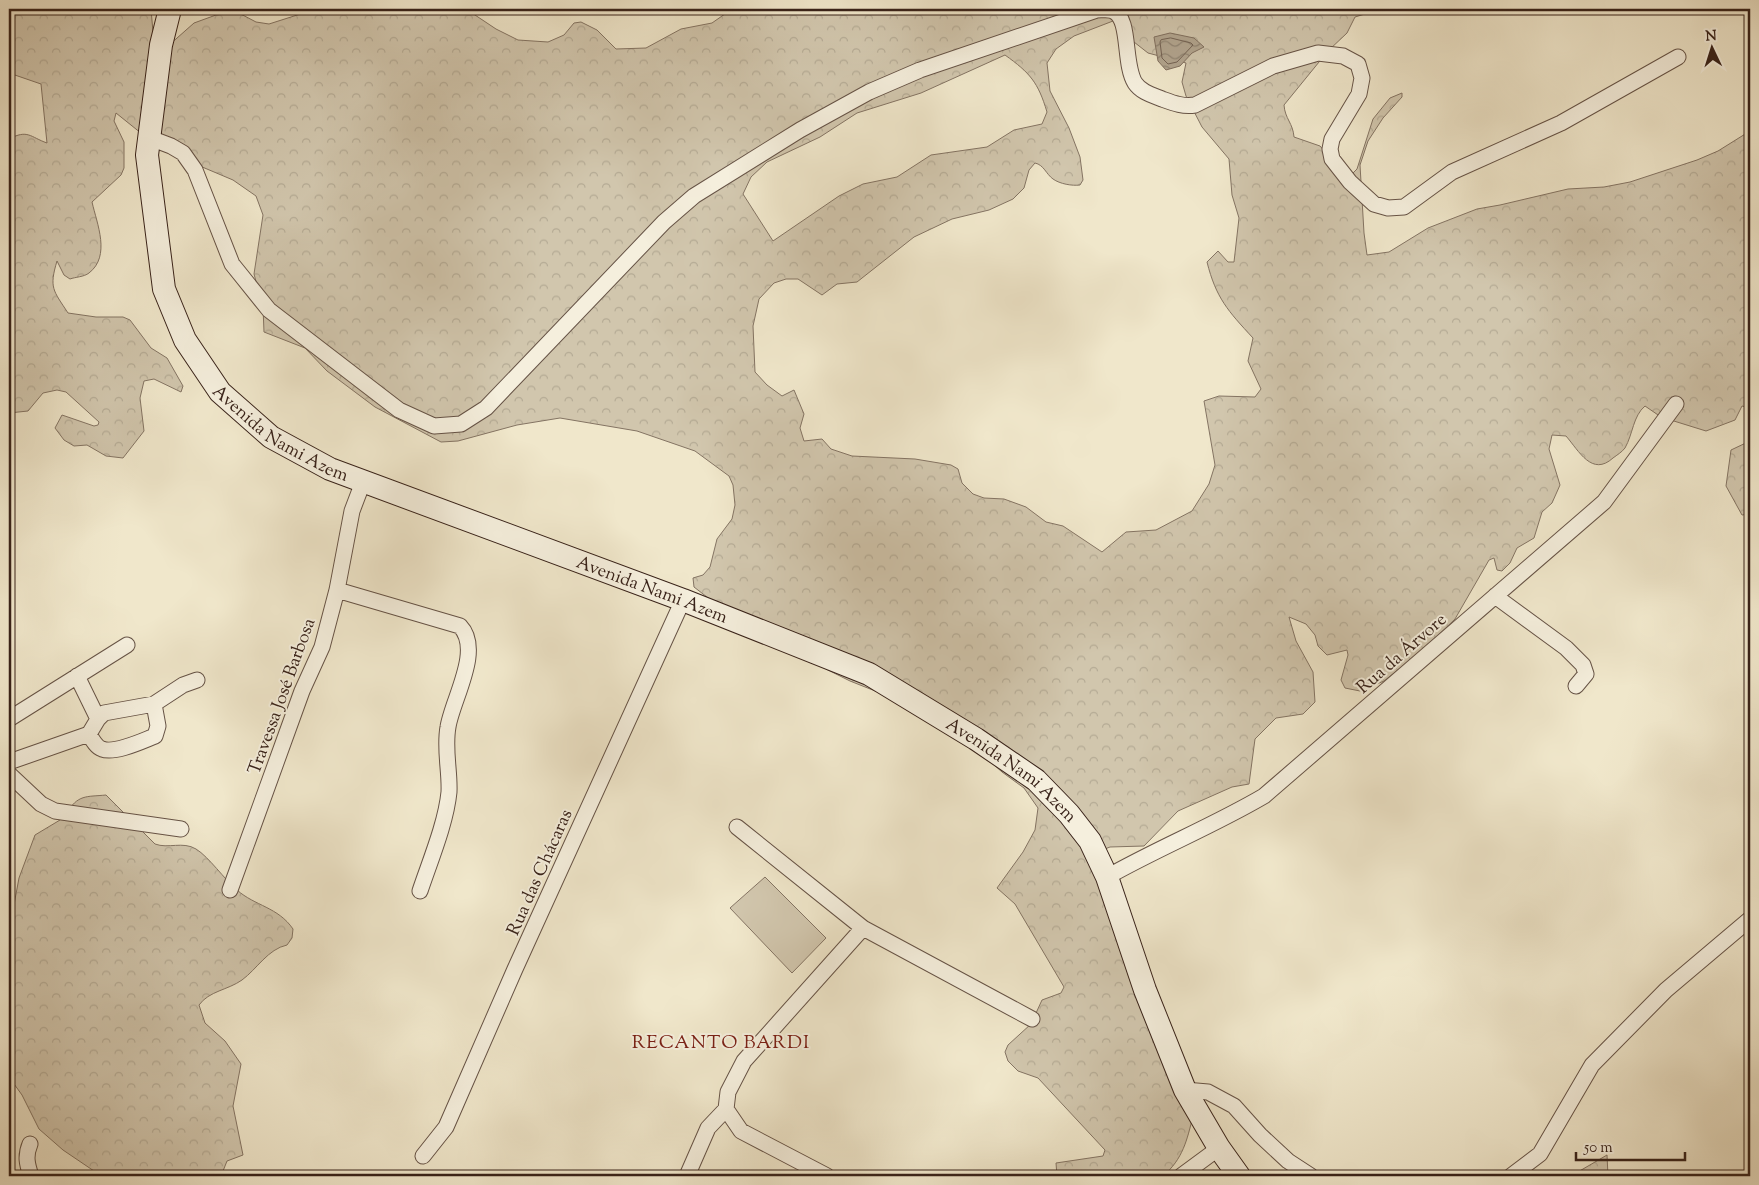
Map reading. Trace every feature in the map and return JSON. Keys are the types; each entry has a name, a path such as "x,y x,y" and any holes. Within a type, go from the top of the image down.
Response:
{"street":[{"name":"Avenida Nami Azem","path":"170,9 162,45 147,155 164,290 185,340 220,392 271,437 330,469 683,600 868,674 976,739 1036,780 1069,814 1090,841 1107,877 1145,990 1185,1090 1219,1148 1239,1176"},
{"path":"150,138 183,153 195,170 232,264 269,310 399,410 434,426 461,424 486,408 664,222 694,196 800,130 869,92 920,70 1097,10 1112,10 1121,16 1124,25 1128,66 1136,84 1146,92 1177,105 1195,105 1273,66 1318,53 1343,56 1358,64 1362,78 1359,94 1332,139 1330,149 1332,160 1350,182 1374,204 1388,208 1404,207 1452,172 1561,123 1678,57"},
{"name":"Rua da Árvore","path":"1107,877 1237,812 1264,796 1604,502 1676,404"},
{"name":"Travessa José Barbosa","path":"230,890 302,691 322,647 337,590 352,510 363,482"},
{"path":"337,590 460,626 466,632 469,645 468,658 448,725 446,741 449,791 445,813 420,891"},
{"path":"1495,596 1566,648 1583,665 1586,674 1576,686"},
{"name":"Rua das Chácaras","path":"423,1156 446,1127 683,600"},
{"path":"9,719 127,645"},
{"path":"76,676 98,719"},
{"path":"9,762 89,734 104,713 154,704 183,684 197,680"},
{"path":"89,734 98,746 108,750 129,746 155,736 158,726 154,704"},
{"path":"9,774 42,804 55,810 181,829"},
{"path":"737,827 863,928 1032,1019"},
{"path":"1511,1176 1540,1154 1592,1065 1666,990 1750,919"},
{"path":"687,1176 708,1128 726,1109 728,1092 744,1061 863,928"},
{"path":"1185,1090 1208,1092 1234,1106 1267,1142 1311,1176"},
{"path":"726,1109 741,1131 827,1176"},
{"path":"30,1144 26,1152 26,1160 30,1176"},
{"path":"1180,1176 1219,1148"}],"green space":[{"path":"9,9 151,9 154,44 168,46 194,23 216,15 237,12 256,22 269,24 316,9 466,9 496,29 518,40 548,42 564,35 574,23 581,22 597,30 616,49 646,48 681,29 712,23 732,9 1381,9 1355,17 1347,33 1328,51 1284,105 1294,137 1320,146 1345,175 1351,175 1357,169 1373,119 1390,98 1402,93 1402,97 1383,118 1368,141 1360,165 1367,255 1389,252 1428,228 1477,209 1568,189 1604,187 1630,182 1697,160 1718,151 1750,131 1750,408 1742,406 1735,420 1706,431 1661,417 1645,406 1638,415 1625,448 1605,463 1599,465 1586,460 1566,436 1552,435 1549,449 1560,485 1552,503 1542,512 1534,538 1517,548 1510,563 1502,571 1497,570 1494,558 1489,560 1455,619 1423,650 1384,681 1360,691 1345,688 1341,680 1348,655 1347,650 1327,655 1318,646 1315,635 1306,624 1289,617 1296,641 1313,672 1315,702 1303,714 1276,718 1255,739 1249,784 1232,787 1178,811 1144,846 1110,847 1092,854 1193,1116 1183,1149 1170,1170 1163,1176 1057,1176 1056,1163 1103,1156 1105,1150 1038,1078 1018,1071 1008,1061 1005,1052 1008,1045 1031,1024 1042,1000 1061,993 1064,987 1015,904 997,888 1023,852 1035,830 1038,808 1024,788 1002,772 965,739 898,700 828,670 716,604 694,587 693,578 703,575 710,567 717,539 732,519 735,505 733,485 729,476 695,451 637,431 560,418 517,425 458,441 441,442 375,407 327,371 305,348 264,332 263,307 254,274 263,215 256,196 233,180 162,150 116,113 114,121 124,142 124,168 121,175 92,202 101,239 99,258 96,266 89,273 70,279 64,275 57,261 53,277 54,288 68,313 96,317 123,317 130,320 151,348 167,358 183,386 181,392 154,379 144,381 140,398 144,431 123,458 106,456 87,445 74,446 64,440 55,428 62,415 94,426 98,425 99,422 66,392 57,390 43,393 28,411 9,413 9,189 11,185 9,139 25,134 47,143 41,84 9,73","holes":["1113,21 1148,53 1186,63 1182,82 1186,96 1202,127 1229,159 1232,195 1239,218 1234,262 1228,262 1218,251 1207,262 1219,295 1253,338 1248,361 1261,389 1255,397 1219,396 1204,401 1215,465 1209,484 1192,511 1156,530 1126,532 1102,552 1063,526 1046,522 1026,507 1004,499 984,498 973,494 962,483 958,469 951,465 915,459 852,456 831,449 822,439 804,441 800,428 804,414 794,390 782,396 767,385 755,372 753,326 759,299 774,283 786,279 798,279 822,295 837,284 857,282 914,237 952,219 989,210 1013,199 1024,188 1029,170 1035,163 1041,166 1056,181 1080,185 1083,180 1080,157 1069,128 1050,91 1047,63 1056,49 1074,36","1005,55 1027,73 1040,93 1047,112 1042,124 1014,130 987,147 931,155 897,177 863,184 839,196 773,241 743,194 751,177 767,162 820,137 857,113 921,93"]},
{"path":"1750,441 1750,514 1742,515 1726,486 1731,450"},
{"path":"106,795 155,844 165,846 181,845 196,849 237,890 251,900 273,911 293,929 292,938 287,945 268,955 242,980 213,994 199,1005 205,1023 225,1041 241,1064 233,1106 243,1155 227,1161 221,1176 97,1176 94,1171 63,1150 39,1129 22,1095 9,1077 9,917 13,910 19,878 35,835 60,820 60,815 66,814 74,803 79,800"},
{"path":"765,877 826,938 792,973 730,908"},
{"path":"1607,1155 1608,1176 1571,1176"}],"water":[{"path":"1170,33 1194,38 1204,47 1192,53 1180,66 1166,70 1158,61 1154,37"}],"district":[{"name":"RECANTO BARDI","path":"721,1041"}]}
